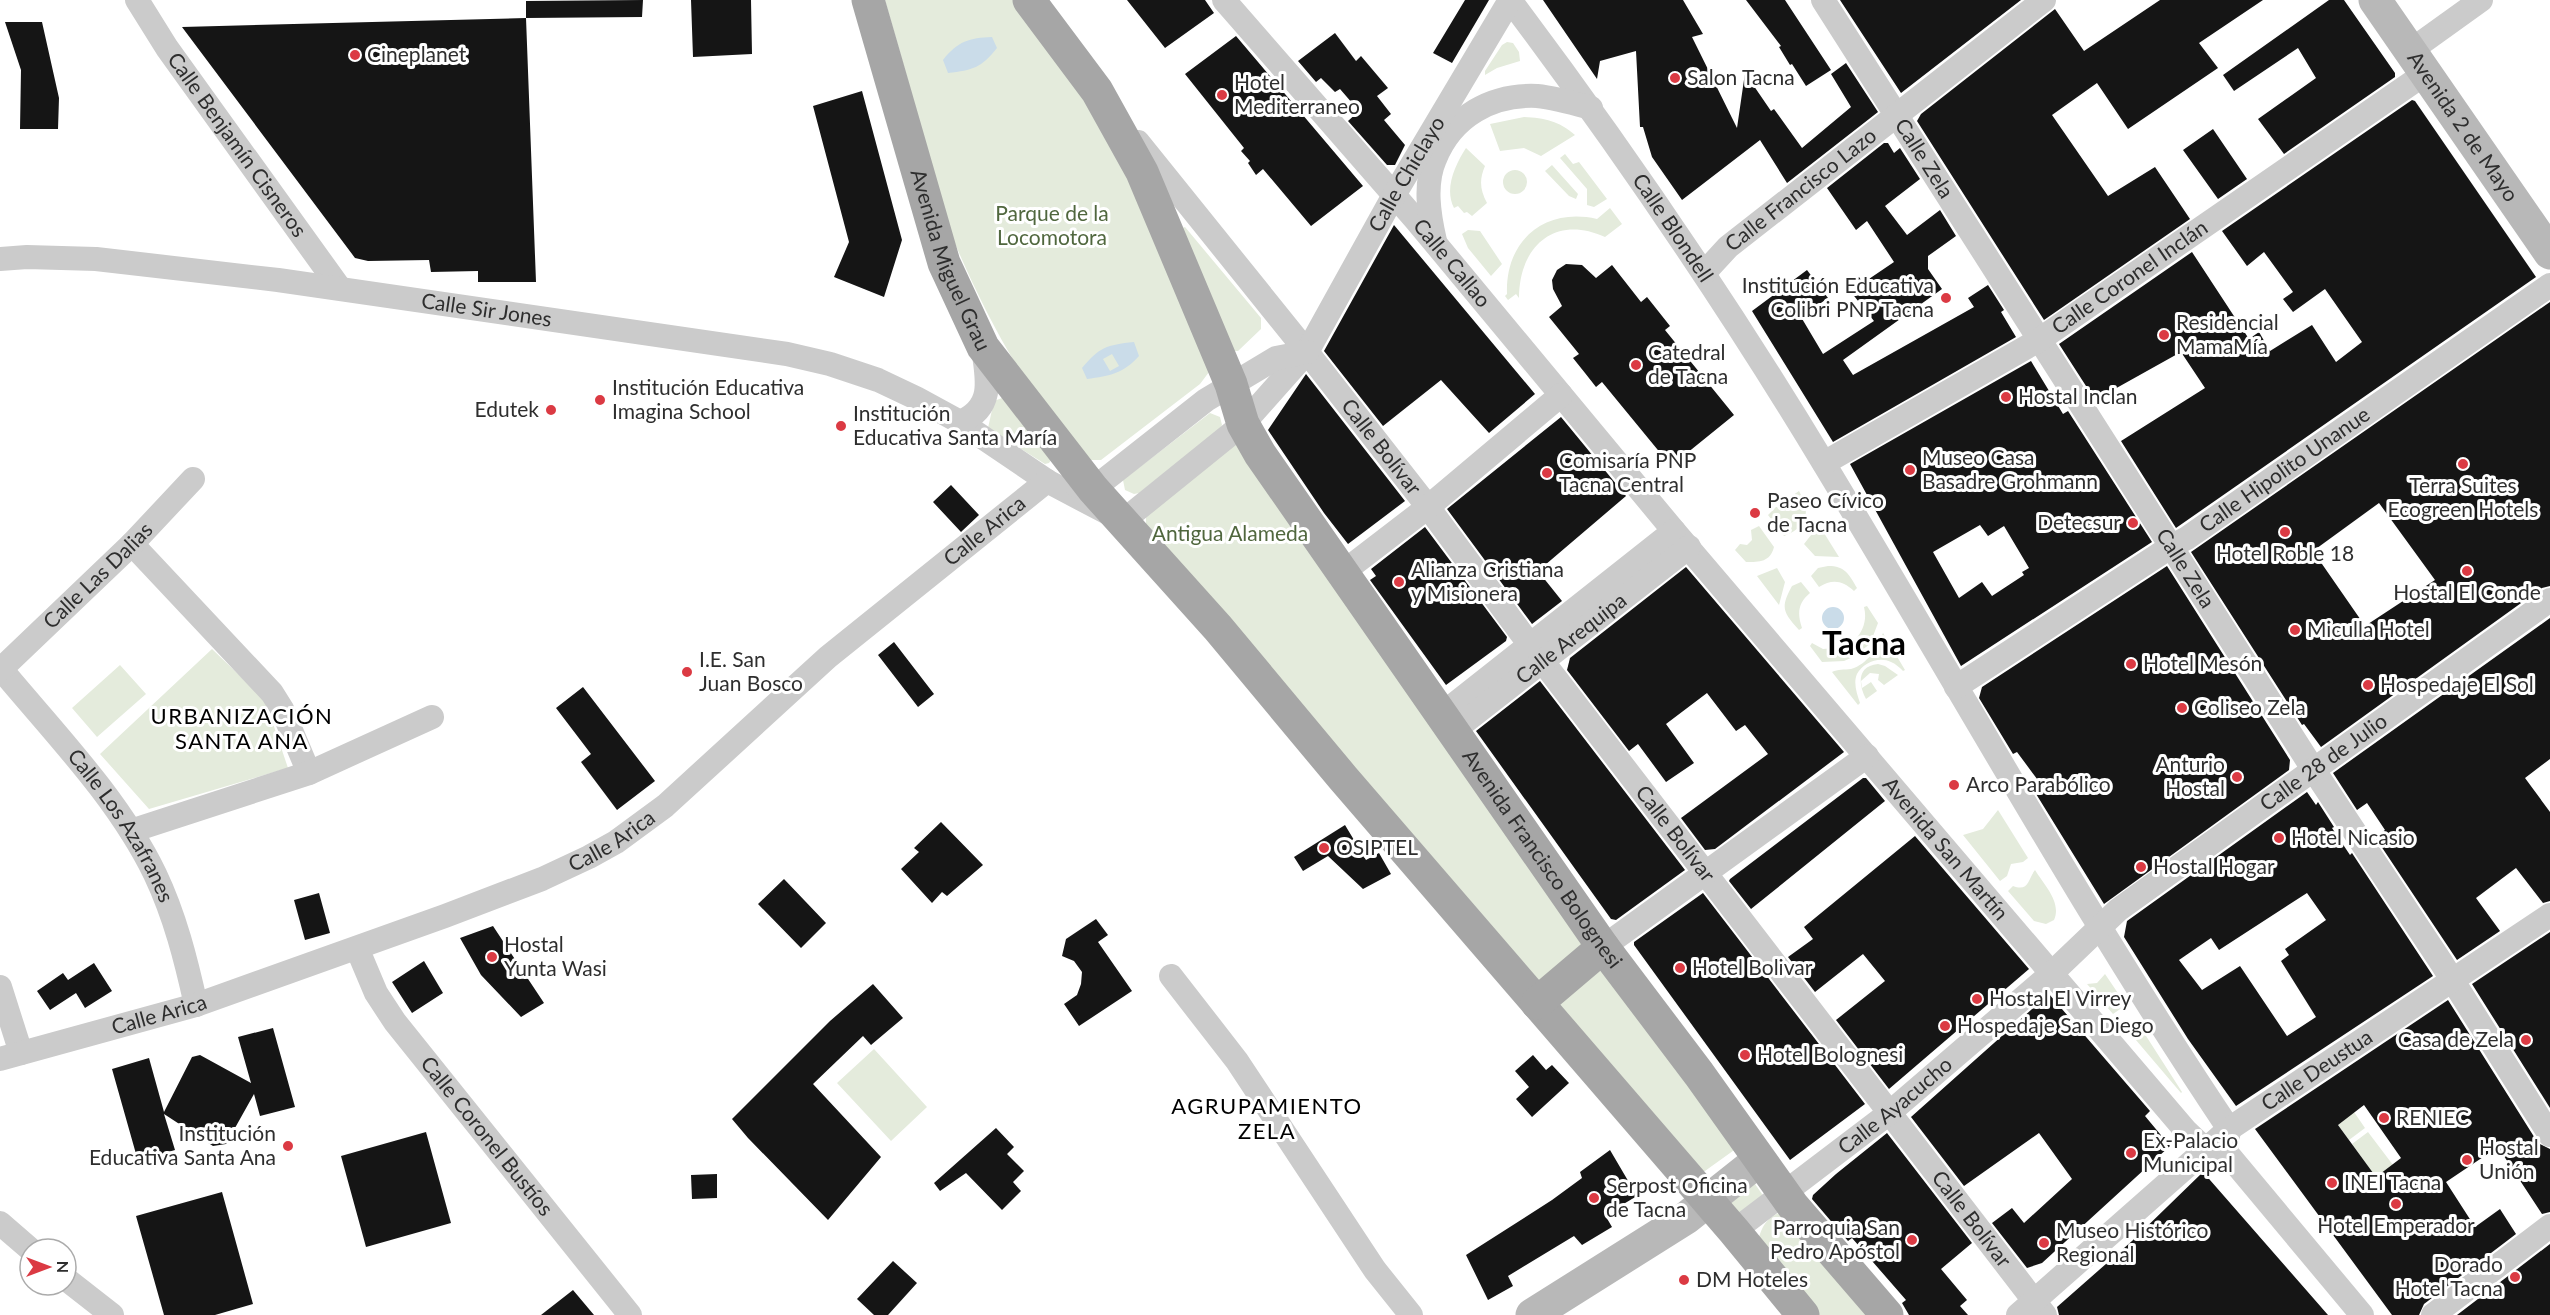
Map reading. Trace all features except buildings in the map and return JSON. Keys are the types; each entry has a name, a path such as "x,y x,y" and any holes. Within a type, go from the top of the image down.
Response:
{"main road":[{"name":"Avenida Miguel Grau","path":"867,0 944,263 983,347 1093,489"},
{"path":"1029,0 1097,91 1142,172 1231,384"},
{"name":"Avenida Francisco Bolognesi","path":"1231,384 1243,424 1260,454 1603,947 1699,1074 1784,1194 1887,1315"},
{"path":"1093,489 1218,628 1343,778 1734,1231 1803,1315"},
{"path":"1537,1003 1603,947"}],"street":[{"name":"Calle Benjamín Cisneros","path":"137,0 167,48 339,287"},
{"name":"Calle Callao","path":"1224,0 1394,195 1681,539"},
{"name":"Calle Chiclayo","path":"1123,521 1243,424 1307,352 1394,195 1510,0"},
{"name":"Calle Blondell","path":"1510,0 1591,108 1704,273 1824,463"},
{"name":"Calle Zela","path":"1823,0 2313,769 2453,981 2550,1135"},
{"name":"Calle Francisco Lazo","path":"1704,273 1728,247 2044,0"},
{"name":"Avenida 2 de Mayo","path":"2375,0 2550,253"},
{"name":"Calle Coronel Inclán","path":"1824,463 2039,340 2418,62 2481,0"},
{"path":"1047,481 1093,489 1206,400 1276,358 1307,352 1097,91"},
{"path":"1436,246 1430,216 1430,186 1434,160 1446,138 1461,121 1476,108 1492,101 1515,97 1536,96 1560,99 1591,108"},
{"name":"Calle Sir Jones","path":"0,259 27,257 96,260 339,287 787,354 830,364 878,380 960,422 1047,481"},
{"name":"Calle Hipolito Unanue","path":"1956,687 2187,538 2550,285"},
{"path":"960,422 972,417 984,404 988,378 983,347"},
{"name":"Calle Bolívar","path":"1307,352 1706,872 1888,1114 2032,1311"},
{"path":"1342,573 1428,507 1561,395"},
{"name":"Avenida San Martín","path":"1824,463 2100,927 2220,1143 2362,1315"},
{"name":"Calle Las Dalias","path":"1,670 132,544 194,479"},
{"name":"Calle Arica","path":"10,1056 196,1005 542,879 616,842 665,806 828,657 1047,481 1123,521"},
{"name":"Avenida San Martín","path":"1681,539 2186,1131 2220,1143"},
{"name":"Calle Arequipa","path":"1447,723 1681,539"},
{"path":"132,544 257,674 272,693 282,709 309,773"},
{"name":"Calle 28 de Julio","path":"2051,974 2118,910 2550,600"},
{"name":"Calle Los Azafranes","path":"1,670 96,784 131,831 155,873 168,903 183,947 196,1005"},
{"path":"131,831 309,773 432,717"},
{"path":"1603,947 1867,756"},
{"name":"Calle Deustua","path":"2032,1311 2220,1143 2550,915"},
{"name":"Calle Coronel Bustíos","path":"357,948 376,993 395,1022 630,1315"},
{"name":"Calle Ayacucho","path":"1734,1231 1888,1114 2051,974"},
{"path":"1171,976 1237,1061 1375,1270 1410,1315"},
{"path":"0,987 10,1056"},
{"path":"1532,1315 1686,1218 1759,1160"},
{"path":"0,1223 18,1239"},
{"path":"2433,1315 2550,1226"},
{"path":"78,1288 112,1315"}],"green space":[{"name":"Parque de la Locomotora","path":"885,0 1013,0 1112,136 1209,372 1200,384 1101,460 1087,460 1028,383 997,331 969,276 953,239"},
{"path":"1507,42 1513,43 1519,52 1520,61 1497,68 1485,75 1485,71 1502,45"},
{"path":"1524,117 1551,121 1575,135 1541,156 1524,148 1500,151 1490,124"},
{"path":"1466,148 1485,166 1481,185 1487,203 1472,216 1467,212 1464,213 1458,206 1454,208 1450,193 1452,177"},
{"path":"1565,154 1573,164 1579,162 1607,199 1594,207 1587,205 1587,189 1560,158"},
{"path":"1552,165 1578,194 1576,199 1569,196 1545,171"},
{"path":"1515,170 1520,171 1526,177 1526,187 1520,193 1515,194 1510,193 1504,187 1503,182 1504,177 1510,171"},
{"path":"1610,208 1622,224 1605,237 1587,231 1570,230 1556,232 1543,239 1525,263 1519,298 1516,294 1508,300 1505,296 1513,258 1521,243 1532,232 1545,223 1561,218 1597,219"},
{"path":"1185,227 1261,318 1261,329 1238,351 1232,351 1180,229"},
{"path":"1468,230 1480,231 1502,264 1491,276 1468,248 1462,234"},
{"path":"1002,398 1051,460 1049,463 1045,464 988,428 994,401"},
{"path":"1210,413 1220,417 1222,425 1219,430 1139,493 1134,494 1125,490 1123,480"},
{"name":"Antigua Alameda","path":"1229,442 1241,446 1583,946 1541,984 1146,527 1146,515"},
{"path":"1799,491 1805,506 1805,518 1798,528 1784,536 1768,515 1776,507 1784,507 1790,497"},
{"path":"1819,525 1839,557 1815,556 1804,544"},
{"path":"1759,526 1774,547 1770,556 1764,560 1746,562 1735,550 1740,544 1747,545 1752,540 1751,530"},
{"path":"1828,566 1843,569 1857,588 1854,591 1837,582 1819,587 1811,576 1818,568"},
{"path":"1777,568 1785,582 1779,605 1757,576"},
{"path":"1801,582 1810,593 1800,609 1799,618 1802,628 1799,630 1789,619 1785,605 1792,586"},
{"path":"1867,606 1878,623 1870,644 1862,650 1855,640 1863,628 1864,607"},
{"path":"1883,633 1905,670 1903,671 1887,660 1872,661 1863,666 1855,681 1860,703 1858,705 1832,672 1857,667 1875,650"},
{"path":"1812,643 1823,649 1845,647 1853,657 1844,661 1822,662 1810,646"},
{"path":"212,649 265,700 288,768 149,809 100,754"},
{"path":"1878,664 1898,675 1884,685 1878,680 1879,674 1870,673 1861,681 1863,672 1871,665"},
{"path":"120,665 146,694 97,737 72,708"},
{"path":"1871,682 1877,691 1866,699 1862,688"},
{"path":"1998,810 2028,858 2023,862 2011,864 2007,876 2000,881 1963,835 1983,829"},
{"path":"2035,870 2051,894 2056,907 2054,920 2046,924 2034,921 2008,891 2013,886 2025,886"},
{"path":"1598,962 1737,1148 1698,1176 1556,1008"},
{"path":"2105,974 2126,1005 2113,1014 2087,984 2097,983"},
{"path":"2139,1025 2182,1092 2181,1093 2130,1033"},
{"path":"874,1049 927,1107 891,1141 837,1083"},
{"path":"2354,1112 2365,1128 2349,1140 2338,1125"},
{"path":"2368,1132 2393,1165 2376,1178 2352,1144"},
{"path":"1755,1184 1762,1194 1760,1203 1736,1215 1729,1204"},
{"path":"1781,1212 1875,1315 1816,1315 1757,1245 1764,1225"}],"water":[{"path":"992,37 997,48 986,60 976,67 948,73 943,60 954,49 970,40"},
{"path":"1134,342 1139,356 1133,362 1116,373 1087,379 1082,368 1099,351","holes":["1112,354 1119,366 1110,371 1103,359"]},
{"path":"1833,607 1843,614 1844,618 1837,628 1833,629 1823,622 1822,618 1829,608"}],"place":[{"name":"Cineplanet","path":"355,55"},
{"name":"Salon Tacna","path":"1675,78"},
{"name":"Hotel Mediterraneo","path":"1222,95"},
{"name":"Institución Educativa Colibri PNP Tacna","path":"1946,298"},
{"name":"Residencial MamaMía","path":"2164,335"},
{"name":"Catedral de Tacna","path":"1636,365"},
{"name":"Hostal Inclan","path":"2006,397"},
{"name":"Institución Educativa Imagina School","path":"600,400"},
{"name":"Edutek","path":"551,410"},
{"name":"Institución Educativa Santa María","path":"841,426"},
{"name":"Terra Suites Ecogreen Hotels","path":"2463,464"},
{"name":"Museo Casa Basadre Grohmann","path":"1910,470"},
{"name":"Comisaría PNP Tacna Central","path":"1547,473"},
{"name":"Paseo Cívico de Tacna","path":"1755,513"},
{"name":"Detecsur","path":"2133,523"},
{"name":"Hotel Roble 18","path":"2285,532"},
{"name":"Hostal El Conde","path":"2467,571"},
{"name":"Alianza Cristiana y Misionera","path":"1399,582"},
{"name":"Miculla Hotel","path":"2295,630"},
{"name":"Hotel Mesón","path":"2131,664"},
{"name":"I.E. San Juan Bosco","path":"687,672"},
{"name":"Hospedaje El Sol","path":"2368,685"},
{"name":"Coliseo Zela","path":"2182,708"},
{"name":"Anturio Hostal","path":"2237,777"},
{"name":"Arco Parabólico","path":"1954,785"},
{"name":"Hotel Nicasio","path":"2279,838"},
{"name":"OSIPTEL","path":"1324,848"},
{"name":"Hostal Hogar","path":"2141,867"},
{"name":"Hostal Yunta Wasi","path":"492,957"},
{"name":"Hotel Bolivar","path":"1680,968"},
{"name":"Hostal El Virrey","path":"1977,999"},
{"name":"Hospedaje San Diego","path":"1945,1026"},
{"name":"Casa de Zela","path":"2526,1040"},
{"name":"Hotel Bolognesi","path":"1745,1055"},
{"name":"RENIEC","path":"2384,1118"},
{"name":"Institución Educativa Santa Ana","path":"288,1146"},
{"name":"Ex-Palacio Municipal","path":"2131,1153"},
{"name":"Hostal Unión","path":"2467,1160"},
{"name":"INEI Tacna","path":"2332,1183"},
{"name":"Serpost Oficina de Tacna","path":"1594,1198"},
{"name":"Hotel Emperador","path":"2396,1204"},
{"name":"Parroquia San Pedro Apóstol","path":"1912,1240"},
{"name":"Museo Histórico Regional","path":"2044,1243"},
{"name":"Dorado Hotel Tacna","path":"2515,1277"},
{"name":"DM Hoteles","path":"1684,1280"}],"district":[{"name":"Tacna","path":"1864,643"},
{"name":"URBANIZACIÓN SANTA ANA","path":"242,728"},
{"name":"AGRUPAMIENTO ZELA","path":"1267,1118"}]}
